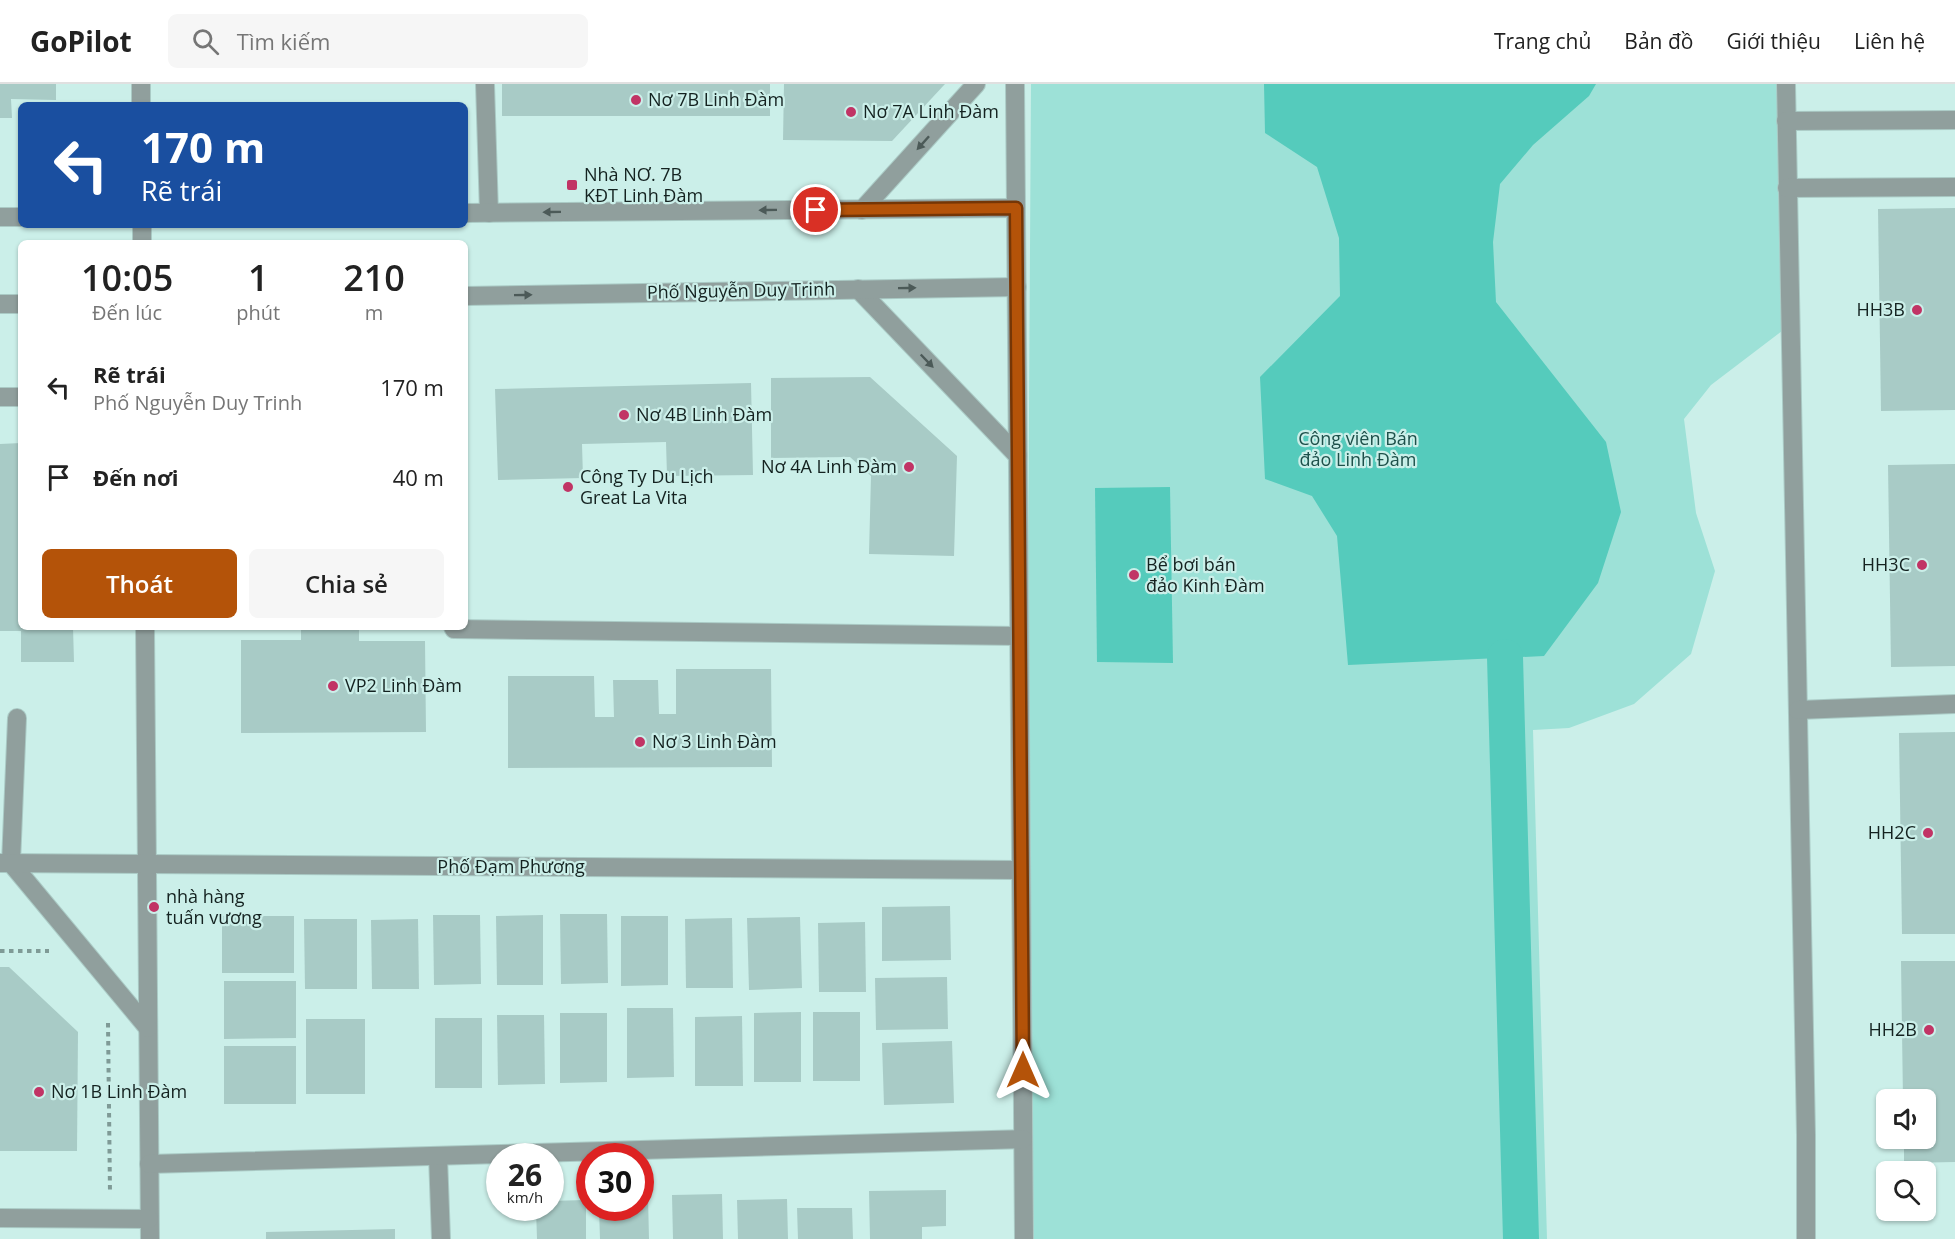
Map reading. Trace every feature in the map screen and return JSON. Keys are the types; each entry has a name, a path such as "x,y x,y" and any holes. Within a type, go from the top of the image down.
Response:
{"street":[{"path":"141,84 141,102"},
{"path":"485,84 489,213"},
{"path":"862,210 976,84"},
{"path":"1015,84 1024,1239"},
{"path":"1786,84 1806,1124 1806,1239"},
{"path":"1786,121 1955,120"},
{"path":"1787,188 1955,187"},
{"path":"468,213 1016,208"},
{"path":"0,217 18,217"},
{"name":"Phố Nguyễn Duy Trinh","path":"468,296 1017,287"},
{"path":"858,289 1018,456"},
{"path":"0,304 18,304"},
{"path":"0,397 18,397"},
{"path":"468,627 1019,636"},
{"path":"145,630 150,1239"},
{"path":"1798,710 1955,704"},
{"path":"17,718 5,863 148,1028"},
{"name":"Phố Đạm Phương","path":"5,863 1021,870"},
{"path":"149,1164 1023,1140"},
{"path":"438,1155 441,1239"},
{"path":"0,1218 149,1219"}],"path":[{"path":"0,951 51,951"},
{"path":"108,1020 111,1218"}],"green space":[{"name":"Công viên Bán đảo Linh Đàm","path":"1031,84 1787,84 1790,325 1711,385 1684,419 1696,513 1715,571 1691,654 1634,704 1569,728 1533,730 1547,1239 1024,1239"}],"shaded area":[{"path":"1264,84 1596,84 1589,96 1533,145 1500,184 1493,242 1496,302 1606,442 1621,512 1598,583 1544,656 1348,665 1337,536 1312,496 1265,479 1260,377 1340,296 1339,238 1317,167 1265,133"},
{"name":"Bể bơi bán đảo Kinh Đàm","path":"1170,487 1173,663 1097,662 1095,488"}],"building":[{"path":"0,84 56,84 56,100 11,99 12,118 0,118"},
{"name":"Nơ 7B Linh Đàm","path":"502,84 770,84 770,116 502,116"},
{"name":"Nơ 7A Linh Đàm","path":"784,84 945,84 892,141 783,140"},
{"name":"HH3B","path":"1955,208 1955,410 1881,411 1878,209"},
{"name":"Nơ 4A Linh Đàm","path":"870,377 957,456 954,556 869,554 871,476 850,457 771,458 771,378"},
{"name":"Nơ 4B Linh Đàm","path":"751,383 753,475 667,476 666,442 582,444 583,478 498,480 495,389"},
{"path":"18,443 18,630 73,630 74,662 21,662 21,631 0,631 0,444"},
{"name":"HH3C","path":"1955,464 1955,666 1891,667 1888,465"},
{"name":"VP2 Linh Đàm","path":"301,630 359,630 359,641 425,641 426,732 241,733 241,640 301,640"},
{"name":"Nơ 3 Linh Đàm","path":"676,669 771,669 772,767 508,768 508,676 594,676 595,717 614,717 613,680 658,680 659,714 676,714"},
{"name":"HH2C","path":"1955,732 1955,934 1902,934 1899,733"},
{"path":"950,906 951,960 882,961 882,907"},
{"path":"560,914 607,914 608,983 561,984"},
{"path":"433,915 480,915 481,984 434,985"},
{"path":"543,915 543,985 497,985 496,916"},
{"path":"222,916 294,916 294,973 222,973"},
{"path":"621,916 668,916 668,985 621,986"},
{"path":"800,917 802,988 749,990 747,918"},
{"path":"732,918 733,988 686,988 685,919"},
{"path":"304,919 357,919 357,989 305,989"},
{"path":"418,919 419,989 372,989 371,920"},
{"path":"865,922 866,992 819,992 818,923"},
{"name":"HH2B","path":"1901,961 1955,961 1955,1162 1904,1161 1904,1149 1936,1149 1936,1089 1903,1089"},
{"name":"Nơ 1B Linh Đàm","path":"0,967 9,967 78,1032 77,1151 0,1151"},
{"path":"947,977 948,1029 876,1030 875,978"},
{"path":"224,981 296,981 296,1038 224,1039"},
{"path":"627,1008 673,1008 674,1077 627,1078"},
{"path":"801,1012 801,1082 754,1082 754,1013"},
{"path":"813,1012 860,1012 860,1081 813,1081"},
{"path":"560,1013 607,1013 607,1082 560,1083"},
{"path":"497,1015 544,1015 545,1084 498,1085"},
{"path":"742,1016 743,1086 695,1086 695,1017"},
{"path":"435,1018 482,1018 482,1088 435,1088"},
{"path":"306,1019 365,1019 365,1094 306,1094"},
{"path":"952,1041 954,1103 884,1105 882,1043"},
{"path":"224,1046 296,1046 296,1104 224,1104"},
{"path":"946,1190 946,1226 922,1227 922,1239 870,1239 869,1191"},
{"path":"722,1194 723,1239 673,1239 672,1195"},
{"path":"787,1199 788,1239 738,1239 737,1200"},
{"path":"576,1200 576,1221 586,1221 586,1239 537,1239 536,1221 564,1221 564,1201"},
{"path":"797,1208 852,1208 853,1239 798,1239"},
{"path":"599,1221 649,1221 649,1239 600,1239"},
{"path":"395,1229 395,1239 266,1239 266,1232"}],"waterway":[{"path":"1505,657 1521,1239"}],"place":[{"name":"Nơ 7B Linh Đàm","path":"636,100"},
{"name":"Nơ 7A Linh Đàm","path":"851,112"},
{"name":"Nhà NƠ. 7B KĐT Linh Đàm","path":"572,185"},
{"name":"HH3B","path":"1917,310"},
{"name":"Nơ 4B Linh Đàm","path":"624,415"},
{"name":"Nơ 4A Linh Đàm","path":"909,467"},
{"name":"Công Ty Du Lịch Great La Vita","path":"568,487"},
{"name":"HH3C","path":"1922,565"},
{"name":"Bể bơi bán đảo Kinh Đàm","path":"1134,575"},
{"name":"VP2 Linh Đàm","path":"333,686"},
{"name":"Nơ 3 Linh Đàm","path":"640,742"},
{"name":"HH2C","path":"1928,833"},
{"name":"nhà hàng tuấn vương","path":"154,907"},
{"name":"HH2B","path":"1929,1030"},
{"name":"Nơ 1B Linh Đàm","path":"39,1092"}],"route":[{"path":"816,210 1016,208 1023,1070"}]}
